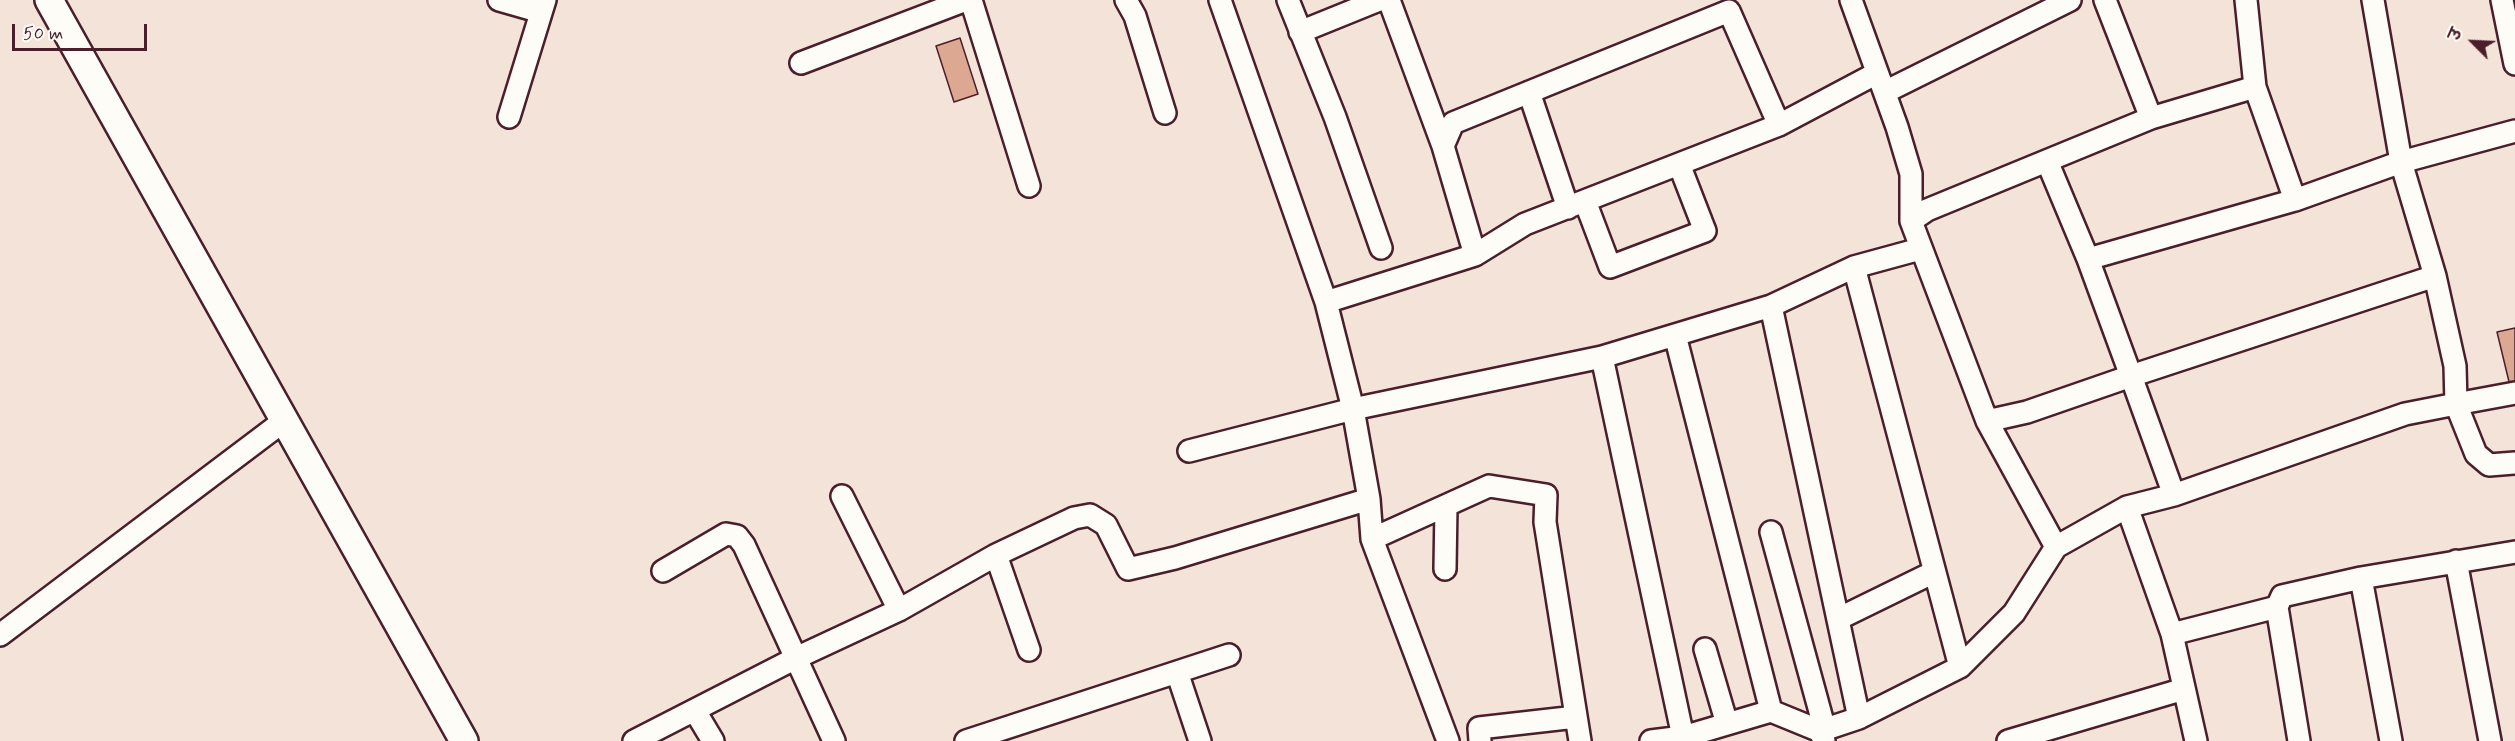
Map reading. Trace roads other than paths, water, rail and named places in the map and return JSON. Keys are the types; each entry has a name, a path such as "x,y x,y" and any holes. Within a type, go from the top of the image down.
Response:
{"street":[{"path":"48,0 464,741"},
{"path":"499,0 543,6 509,117"},
{"path":"801,63 966,0"},
{"path":"971,0 1029,186"},
{"path":"1126,0 1136,16 1165,113"},
{"path":"1220,0 1326,302 1353,409 1369,499 1372,539 1448,741"},
{"path":"1288,0 1335,117 1381,248"},
{"path":"1300,32 1379,0"},
{"path":"1389,0 1443,146 1475,255"},
{"path":"1851,0 1911,174 1911,221 1920,249 1987,421 2056,547"},
{"path":"1326,302 1475,255 1525,224 1779,125 2070,0"},
{"path":"2105,0 2151,118"},
{"path":"2246,0 2255,87 2295,200"},
{"path":"2373,0 2401,162 2435,276 2455,366 2456,404 2476,454 2489,465 2515,463"},
{"path":"2502,0 2515,61"},
{"path":"1443,146 1453,123 1729,11 1779,125"},
{"path":"1911,221 1927,210 2151,118 2255,87"},
{"path":"1529,92 1577,204 1610,267 1705,231 1679,164"},
{"path":"2088,259 2295,200 2401,162 2515,131"},
{"path":"2047,160 2088,259 2174,495"},
{"path":"1189,451 1353,409 1602,357 1771,306 1854,267 1920,249"},
{"path":"1854,267 1960,667"},
{"path":"1987,421 2027,412 2435,276"},
{"path":"1771,306 1859,718"},
{"path":"1675,335 1771,711"},
{"path":"1602,357 1683,737"},
{"path":"1651,741 1683,737 1771,711 1823,734 1960,667 2014,613 2056,547 2127,507 2174,495 2405,414 2515,393"},
{"path":"0,635 285,420"},
{"path":"1372,539 1489,486 1546,495 1545,522 1580,741"},
{"path":"842,496 899,610"},
{"path":"634,741 796,658 899,610 996,555 1074,518 1090,514 1106,525 1128,569 1175,558 1369,499"},
{"path":"1445,569 1446,506"},
{"path":"2127,507 2172,634 2196,741"},
{"path":"1771,532 1823,734"},
{"path":"663,571 726,534 737,536 744,545 834,741"},
{"path":"2299,741 2277,607 2282,596 2361,578 2515,552"},
{"path":"996,555 1029,650"},
{"path":"2456,561 2490,741"},
{"path":"1838,619 1934,572"},
{"path":"2361,578 2391,741"},
{"path":"2172,634 2277,607"},
{"path":"1705,649 1727,724"},
{"path":"966,741 1229,656"},
{"path":"1177,672 1200,741"},
{"path":"2008,741 2184,689"},
{"path":"695,711 713,741"},
{"path":"1480,741 1479,728 1576,717"}]}
